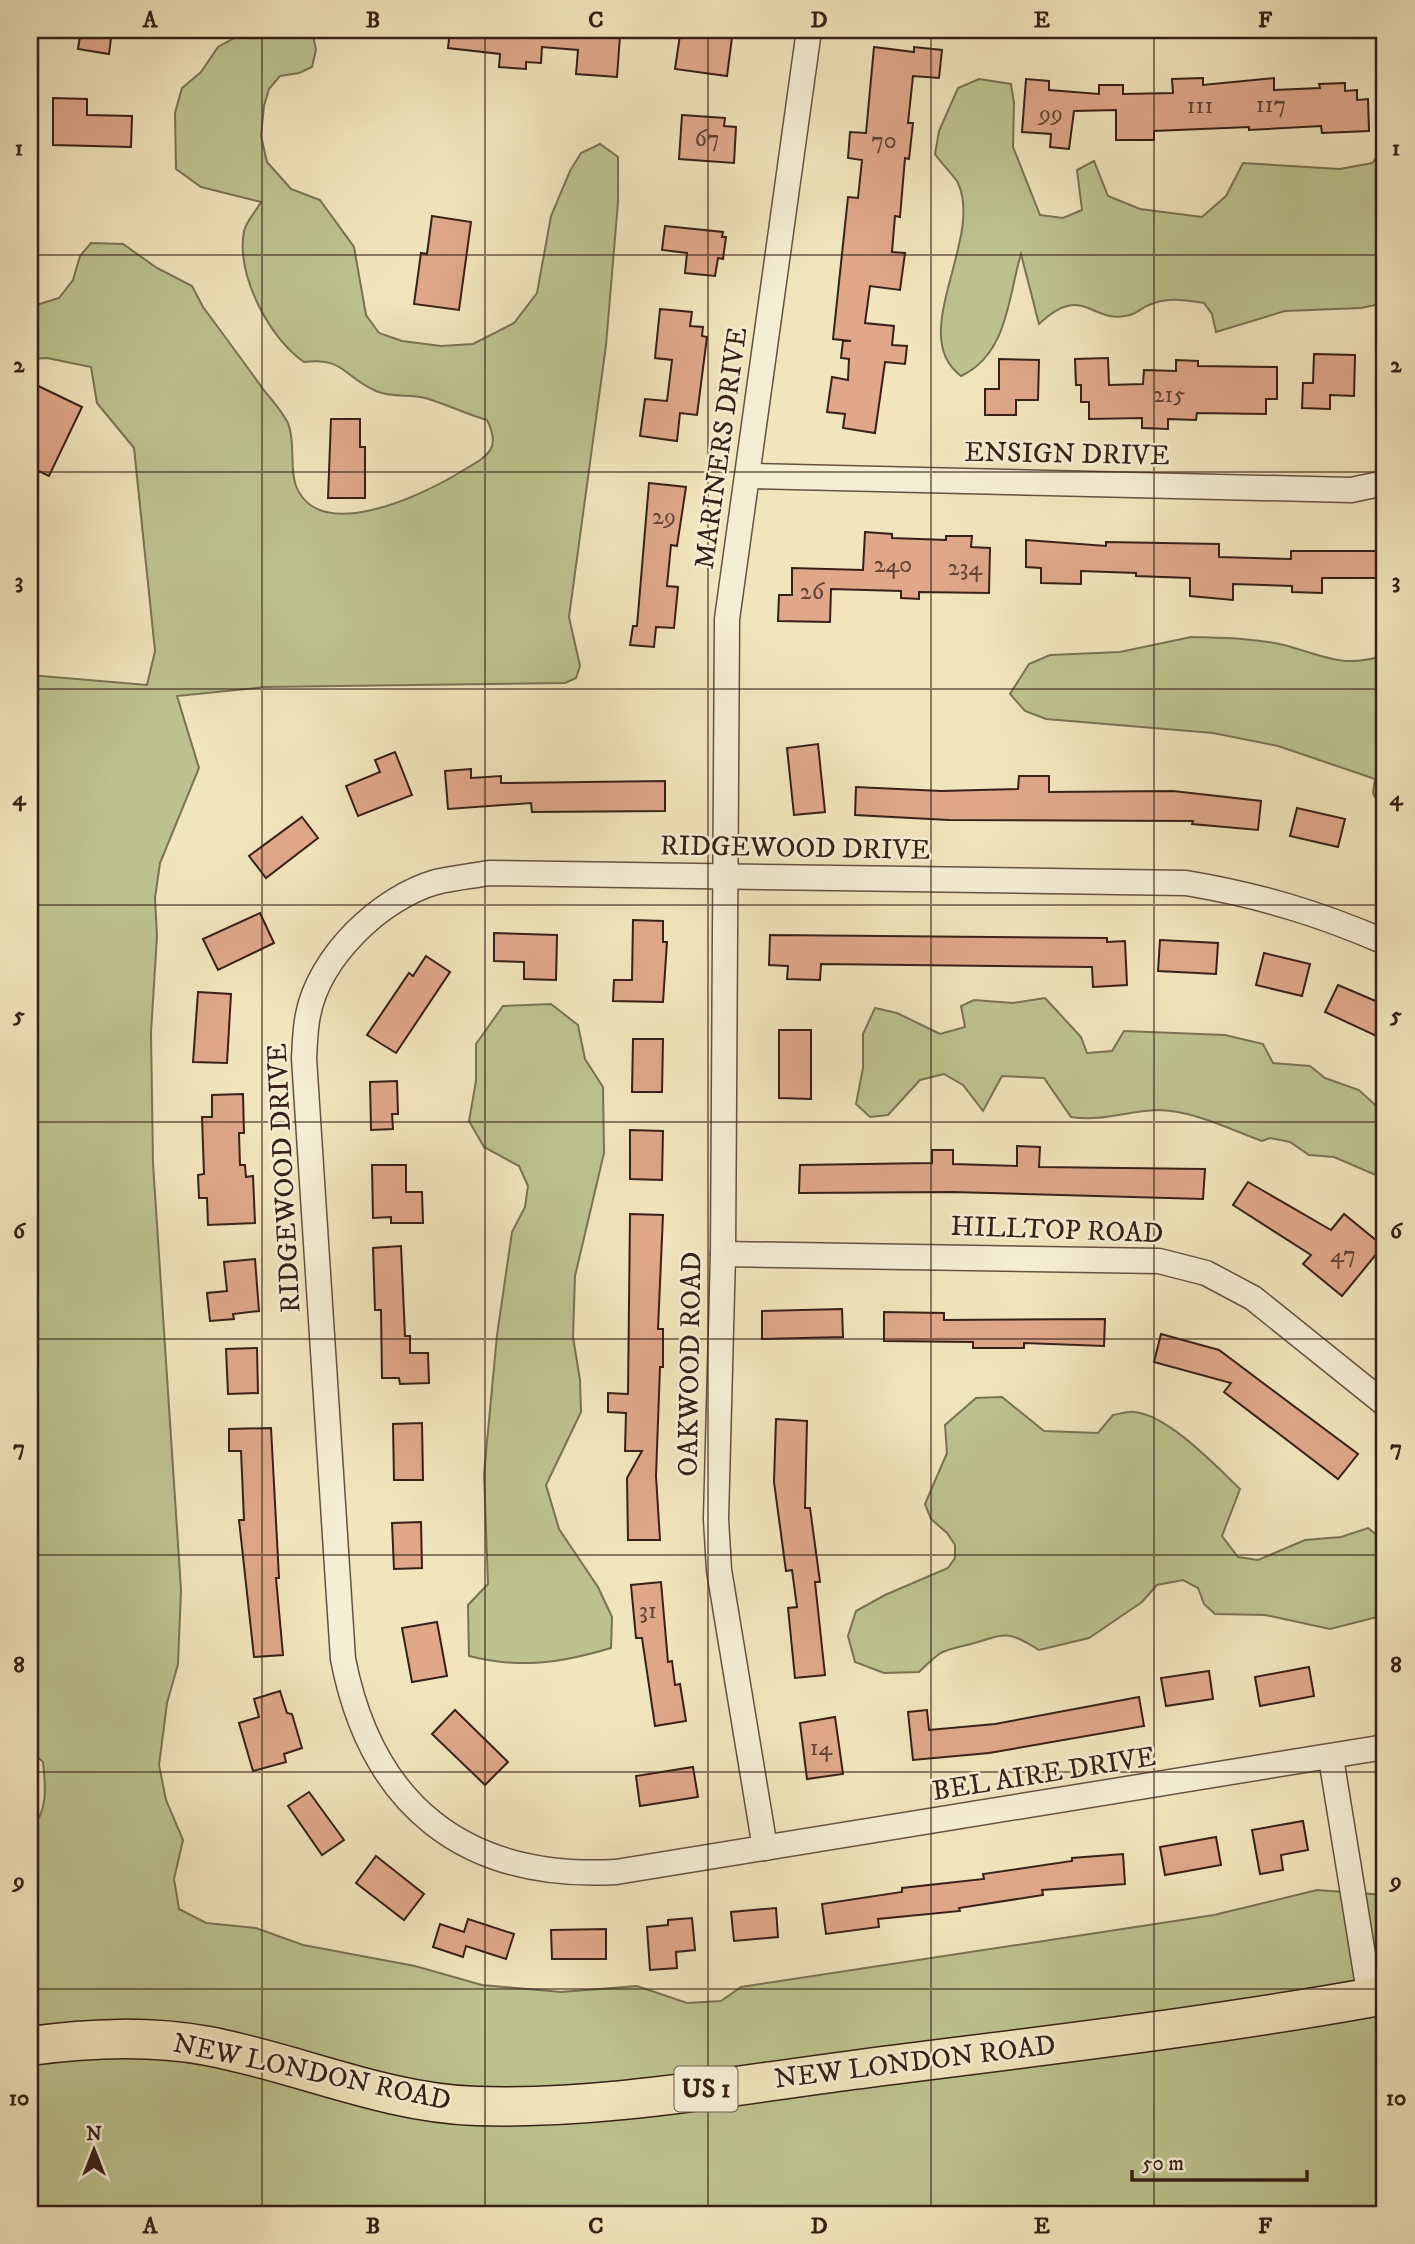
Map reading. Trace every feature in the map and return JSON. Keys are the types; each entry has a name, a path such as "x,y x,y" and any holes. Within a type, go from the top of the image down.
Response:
{"main road":[{"name":"NEW LONDON ROAD","path":"30,2046 75,2040 147,2038 209,2046 423,2101 475,2106 537,2105 657,2095 833,2073 1222,2022 1378,1997"}],"street":[{"name":"MARINERS DRIVE","path":"726,878 727,619 809,30"},
{"name":"ENSIGN DRIVE","path":"747,476 1351,490 1385,484"},
{"name":"RIDGEWOOD DRIVE","path":"765,1848 596,1873 552,1871 502,1860 479,1852 439,1829 402,1793 373,1752 355,1711 343,1659 304,1058 308,1013 329,966 357,930 394,900 425,887 489,873 1186,883 1249,893 1324,916 1385,942"},
{"name":"OAKWOOD ROAD","path":"726,878 723,1254 716,1519 719,1570 765,1848"},
{"name":"HILLTOP ROAD","path":"723,1254 1096,1259 1184,1265 1233,1285 1254,1298 1385,1404"},
{"name":"BEL AIRE DRIVE","path":"765,1848 1331,1758 1385,1747"},
{"path":"1331,1758 1378,1997"}],"green space":[{"path":"236,30 312,30 316,50 312,67 299,73 280,76 269,89 261,136 267,162 291,189 320,200 354,247 366,315 379,333 402,341 441,346 473,344 514,323 537,293 551,216 570,171 581,153 600,144 618,157 618,202 606,345 569,617 580,666 576,678 565,683 265,687 177,696 199,768 160,863 155,898 157,936 151,1033 153,1163 181,1590 178,1664 167,1703 159,1765 166,1800 183,1840 174,1879 179,1909 206,1923 256,1928 303,1945 415,1966 482,1985 561,1992 637,1986 687,2003 721,2001 741,1987 1214,1915 1317,1890 1385,1895 1385,2214 30,2214 30,1832 43,1808 45,1791 43,1762 30,1751 30,675 147,685 155,651 134,448 97,403 91,367 47,358 30,359 30,307 59,298 73,280 80,256 91,243 123,244 157,268 192,286 203,307 288,423 296,486 309,503 327,512 350,513 375,509 425,491 485,456 490,451 493,439 487,420 425,398 382,393 365,386 343,369 328,362 304,362 279,338 268,322 250,285 243,248 245,228 261,202 201,187 176,169 175,113 182,88 201,72 218,47 234,38"},
{"path":"979,79 1011,84 1014,103 1013,147 1040,215 1063,218 1082,210 1077,170 1094,161 1108,196 1140,209 1202,217 1226,196 1243,163 1340,169 1372,163 1385,148 1385,303 1361,308 1285,311 1216,332 1212,314 1204,303 1176,300 1156,302 1133,314 1117,317 1077,305 1067,306 1039,324 1021,254 1009,306 997,339 977,366 961,376 946,359 941,337 943,312 962,231 963,206 958,183 935,154 939,131 958,88"},
{"path":"1191,637 1273,643 1345,661 1385,655 1385,801 1376,799 1373,793 1375,779 1278,746 1213,733 1046,719 1025,711 1010,694 1029,664 1050,655 1120,652"},
{"path":"1045,998 1081,1037 1087,1053 1112,1051 1124,1031 1225,1035 1263,1044 1273,1063 1310,1066 1325,1078 1359,1090 1385,1114 1385,1179 1334,1157 1309,1155 1290,1142 1270,1138 1262,1141 1184,1113 1157,1110 1094,1118 1071,1117 1044,1078 1002,1076 983,1111 963,1085 944,1074 920,1080 888,1115 870,1117 856,1104 863,1068 863,1034 875,1008 897,1013 940,1034 965,1027 961,1006 974,1000 1013,1003"},
{"path":"551,1004 578,1025 585,1059 603,1087 604,1153 575,1276 573,1337 580,1380 581,1412 546,1485 559,1529 598,1587 612,1617 611,1648 558,1661 523,1663 469,1656 468,1605 488,1584 484,1474 497,1335 512,1232 525,1207 528,1186 519,1166 484,1147 469,1121 476,1081 476,1044 503,1006"},
{"path":"1002,1397 1044,1431 1098,1433 1113,1415 1132,1412 1162,1422 1177,1432 1240,1489 1222,1536 1238,1557 1258,1560 1305,1540 1341,1537 1368,1528 1385,1541 1385,1615 1330,1629 1265,1615 1215,1614 1204,1604 1198,1588 1183,1580 1157,1585 1142,1602 1089,1638 1039,1650 1012,1636 999,1636 943,1652 919,1672 884,1673 855,1662 848,1636 856,1611 885,1595 948,1568 955,1558 955,1545 947,1533 931,1519 925,1504 947,1453 945,1425 976,1398"}],"building":[{"path":"81,30 112,30 109,54 78,49"},
{"path":"450,30 599,30 599,34 620,36 617,77 576,74 578,50 542,47 541,63 526,62 526,69 499,67 500,54 448,48"},
{"path":"693,30 733,30 727,76 675,69 680,35 692,37"},
{"path":"874,47 914,52 914,47 942,50 939,78 913,76 908,123 913,123 909,159 905,158 900,217 895,216 892,252 905,253 900,290 870,286 865,323 894,326 892,345 907,346 905,364 885,362 875,433 843,428 845,414 827,412 832,377 848,380 849,359 841,358 843,341 851,341 833,339 848,197 858,198 862,160 848,158 850,132 866,133"},
{"path":"1203,78 1203,85 1274,78 1274,90 1320,88 1319,84 1345,83 1345,91 1357,90 1357,100 1368,99 1369,131 1322,133 1321,126 1249,130 1249,127 1154,131 1154,140 1116,140 1116,110 1074,111 1069,149 1050,147 1051,134 1022,132 1026,79 1049,81 1049,90 1099,94 1099,85 1123,85 1123,94 1173,93 1172,79"},
{"path":"53,98 87,99 87,115 132,116 131,147 53,145"},
{"path":"682,115 725,118 724,126 736,127 734,163 679,159"},
{"path":"432,216 471,222 459,310 414,304 421,253 427,254"},
{"path":"665,226 723,232 722,237 726,237 723,259 718,258 715,276 685,273 687,253 662,250"},
{"path":"660,309 692,312 690,326 703,327 702,336 707,337 697,415 680,413 677,441 640,436 645,399 667,401 672,360 655,358"},
{"path":"1314,354 1355,355 1354,396 1330,395 1330,409 1302,408 1303,383 1313,383"},
{"path":"1108,358 1109,385 1143,384 1144,370 1176,371 1176,360 1198,361 1198,366 1277,367 1277,399 1266,399 1266,414 1197,413 1196,420 1168,419 1168,429 1142,428 1142,418 1089,419 1089,402 1081,402 1081,385 1076,385 1075,359"},
{"path":"999,359 1039,360 1038,400 1016,400 1016,415 985,415 985,389 999,389"},
{"path":"30,382 82,407 49,476 30,467"},
{"path":"331,419 360,419 360,447 365,447 365,498 328,498"},
{"path":"649,483 686,487 677,546 671,545 667,586 678,587 674,628 656,627 654,647 630,645 633,626 637,626"},
{"path":"865,532 892,534 892,538 946,540 946,536 972,536 971,547 990,548 989,593 919,592 919,599 901,598 901,591 831,589 830,622 778,621 779,595 792,595 792,568 863,570"},
{"path":"1026,540 1106,546 1106,542 1219,544 1219,557 1291,559 1291,551 1385,551 1385,578 1322,578 1322,593 1292,592 1292,586 1233,584 1233,600 1190,596 1190,578 1136,576 1136,573 1081,571 1081,584 1041,583 1041,568 1026,567"},
{"path":"818,744 825,812 794,815 787,748"},
{"path":"395,752 412,795 358,816 346,786 380,772 375,760"},
{"path":"471,769 471,778 501,776 501,783 665,781 665,811 532,812 531,803 448,809 445,771"},
{"path":"1019,776 1049,776 1049,792 1173,791 1261,801 1258,830 1192,824 1193,821 949,820 855,815 856,787 941,791 1018,789"},
{"path":"1297,808 1345,819 1338,847 1290,836"},
{"path":"302,817 318,838 266,878 249,856"},
{"path":"260,913 274,943 218,970 203,939"},
{"path":"633,920 663,921 663,942 667,942 663,1002 613,1001 614,980 632,980"},
{"path":"494,933 557,935 556,980 524,979 524,962 494,961"},
{"path":"770,935 1107,938 1107,942 1125,941 1127,985 1093,987 1092,967 821,964 820,980 787,979 788,966 769,965"},
{"path":"1160,940 1218,943 1216,974 1158,971"},
{"path":"1264,953 1310,964 1302,996 1256,985"},
{"path":"426,956 450,972 396,1053 367,1035 409,973 413,976"},
{"path":"1338,985 1385,1005 1385,1040 1325,1012"},
{"path":"198,992 231,994 227,1063 193,1062"},
{"path":"779,1030 811,1030 811,1099 779,1098"},
{"path":"633,1039 663,1039 662,1092 632,1092"},
{"path":"397,1081 398,1114 392,1114 393,1129 371,1130 370,1082"},
{"path":"243,1094 244,1133 239,1133 240,1165 245,1165 246,1177 253,1176 255,1223 208,1225 207,1198 199,1198 198,1175 204,1174 202,1117 212,1117 212,1095"},
{"path":"630,1130 663,1131 662,1180 630,1179"},
{"path":"1017,1146 1040,1147 1039,1167 1205,1169 1203,1199 952,1192 799,1193 800,1165 932,1163 932,1150 953,1150 953,1164 1017,1166"},
{"path":"372,1165 406,1165 406,1192 422,1192 423,1223 391,1223 391,1217 373,1218"},
{"path":"1248,1182 1331,1230 1344,1214 1383,1246 1342,1296 1303,1264 1311,1255 1233,1205"},
{"path":"630,1214 663,1215 658,1329 663,1329 663,1367 660,1367 656,1476 660,1540 628,1540 627,1478 642,1451 625,1451 626,1413 608,1412 608,1393 628,1394"},
{"path":"401,1246 405,1336 410,1336 410,1353 428,1353 429,1383 400,1384 399,1378 382,1378 381,1310 375,1310 373,1248"},
{"path":"255,1259 259,1311 233,1314 234,1319 210,1321 207,1293 227,1291 224,1262"},
{"path":"842,1309 843,1337 762,1339 762,1311"},
{"path":"884,1312 944,1313 944,1320 1105,1319 1104,1346 1024,1343 1024,1348 973,1348 973,1342 884,1341"},
{"path":"1161,1334 1219,1350 1358,1454 1338,1479 1224,1392 1231,1383 1154,1362"},
{"path":"257,1348 258,1393 228,1394 226,1349"},
{"path":"776,1419 807,1421 805,1508 810,1508 820,1582 815,1582 825,1675 795,1678 788,1608 797,1607 792,1570 786,1571 774,1482"},
{"path":"422,1423 423,1480 394,1480 393,1424"},
{"path":"271,1428 279,1578 276,1578 283,1655 254,1657 239,1520 244,1520 241,1451 229,1451 229,1429"},
{"path":"421,1522 422,1568 394,1569 392,1523"},
{"path":"661,1582 668,1662 672,1661 675,1685 680,1684 686,1721 655,1726 642,1638 636,1638 631,1585"},
{"path":"437,1622 447,1676 412,1682 402,1628"},
{"path":"1309,1667 1314,1696 1260,1706 1255,1677"},
{"path":"1209,1671 1213,1699 1166,1706 1161,1678"},
{"path":"280,1691 287,1713 292,1714 302,1748 284,1754 286,1762 253,1771 239,1723 259,1717 254,1699"},
{"path":"1139,1697 1144,1726 989,1753 913,1760 908,1712 927,1710 929,1730 995,1724"},
{"path":"455,1710 508,1762 485,1785 432,1734"},
{"path":"835,1717 843,1774 807,1779 800,1723"},
{"path":"693,1767 698,1797 640,1806 636,1776"},
{"path":"309,1792 344,1840 322,1855 288,1806"},
{"path":"1303,1821 1308,1850 1281,1855 1283,1870 1260,1874 1252,1830"},
{"path":"1216,1837 1221,1865 1165,1875 1160,1847"},
{"path":"1123,1854 1125,1884 1042,1890 1043,1895 959,1908 960,1911 878,1919 879,1927 826,1934 822,1904 902,1892 902,1888 984,1879 983,1874 1072,1861 1072,1858"},
{"path":"376,1856 424,1894 404,1920 356,1883"},
{"path":"776,1908 778,1937 734,1941 731,1912"},
{"path":"692,1918 695,1950 676,1952 677,1968 650,1970 647,1927 668,1925 668,1920"},
{"path":"468,1919 514,1934 506,1959 466,1946 463,1957 433,1947 440,1924 464,1932"},
{"path":"606,1929 606,1959 552,1959 551,1930"}]}
